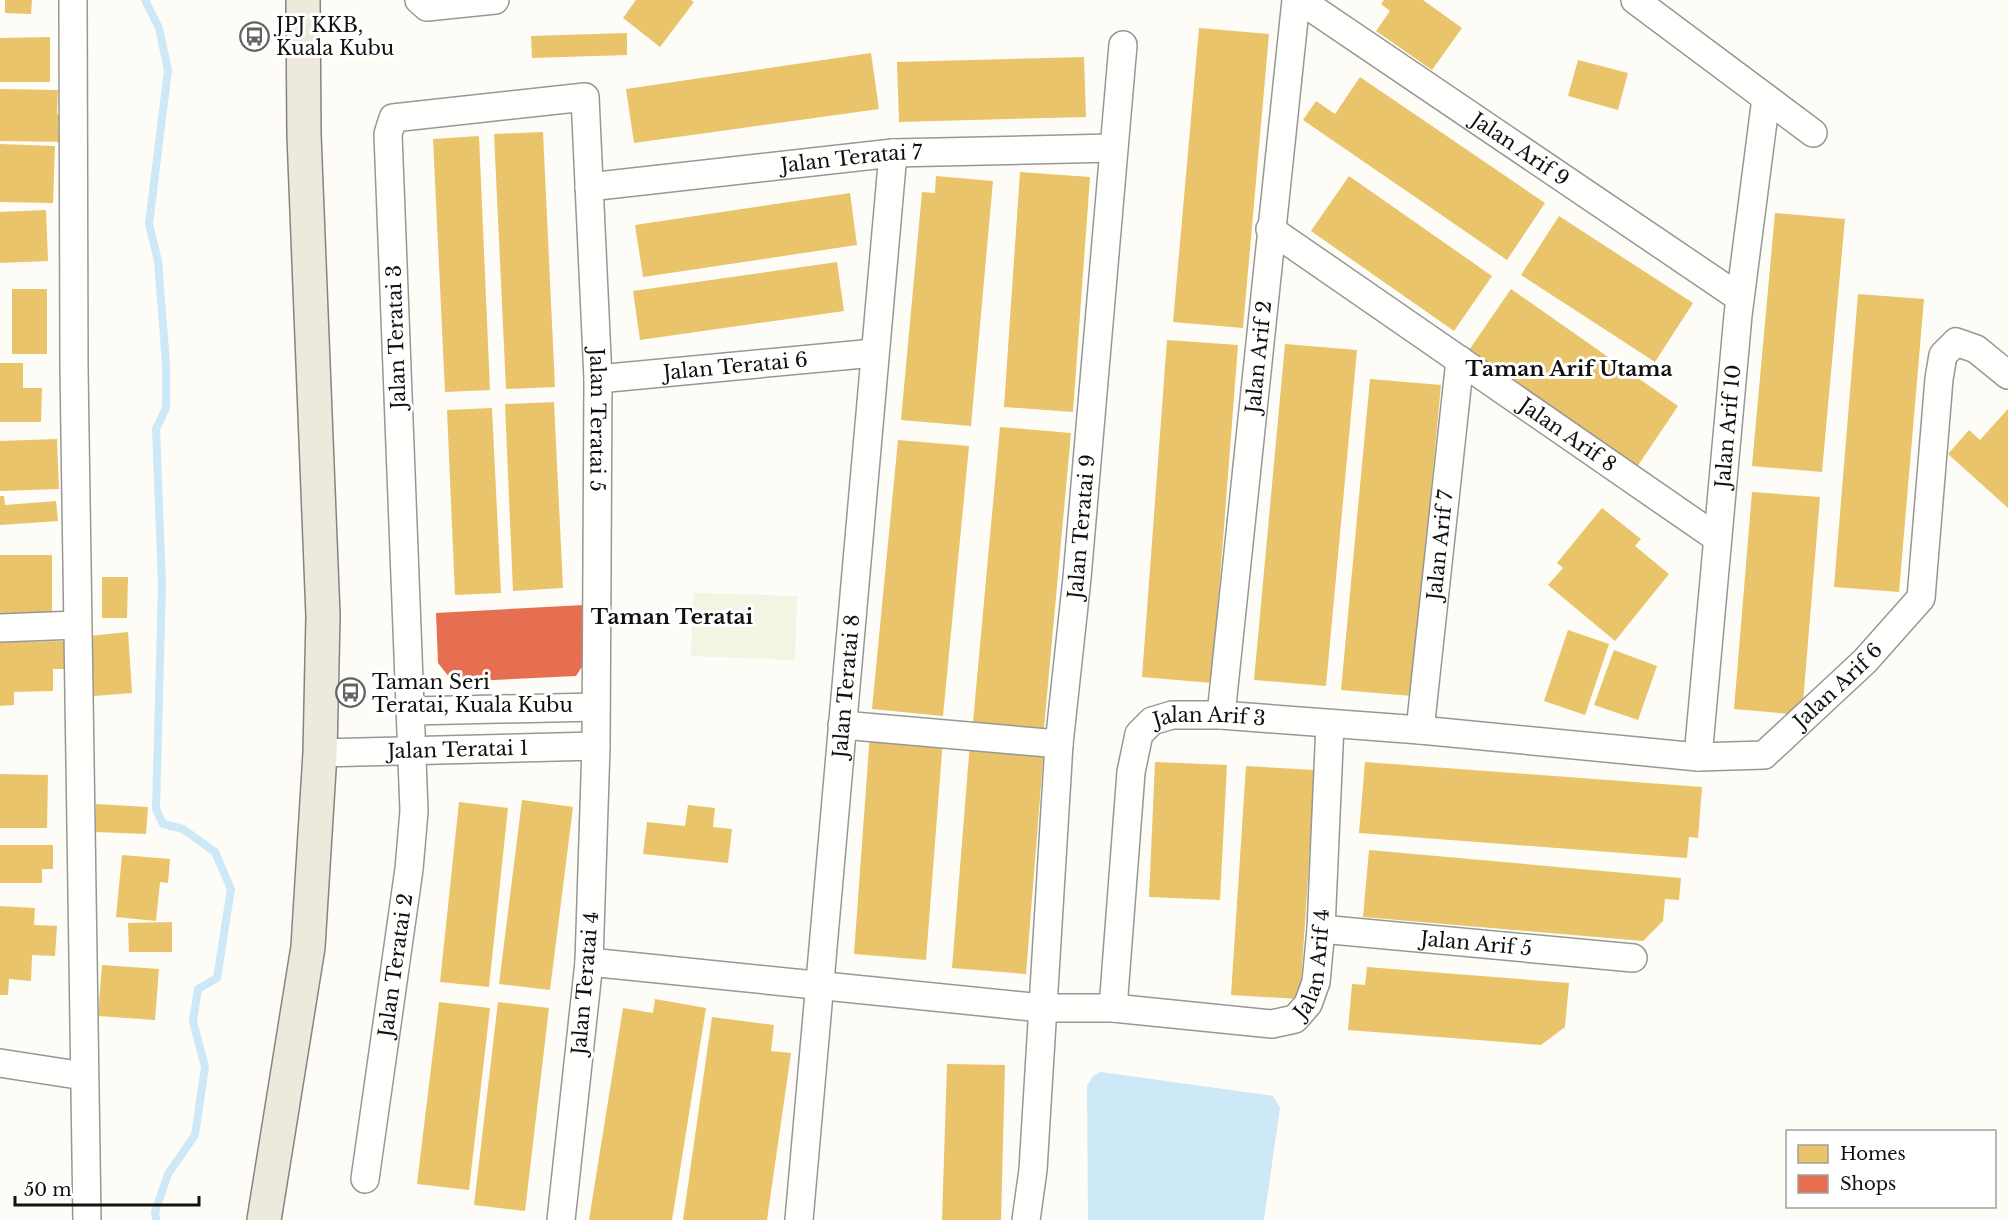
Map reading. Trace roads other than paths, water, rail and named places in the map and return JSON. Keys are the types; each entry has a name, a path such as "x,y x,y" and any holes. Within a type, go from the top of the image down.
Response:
{"main road":[{"path":"264,1220 308,947 320,753 323,616 304,135 303,0"}],"street":[{"path":"73,0 77,625 87,1220"},
{"path":"419,0 427,8 495,0"},
{"name":"Jalan Arif 2","path":"1221,715 1270,229 1298,0"},
{"name":"Jalan Arif 9","path":"1298,0 1740,298"},
{"path":"1635,0 1814,133"},
{"name":"Jalan Teratai 9","path":"1026,1220 1033,1170 1059,744 1077,578 1123,45"},
{"name":"Jalan Teratai 5","path":"585,97 598,379 596,746"},
{"name":"Jalan Teratai 3","path":"413,751 388,134 393,118 585,97"},
{"name":"Jalan Arif 10","path":"1698,757 1740,298 1766,98"},
{"name":"Jalan Teratai 7","path":"589,187 893,153 1113,148"},
{"name":"Jalan Teratai 8","path":"799,1220 893,153"},
{"name":"Jalan Arif 8","path":"1270,229 1717,538"},
{"name":"Jalan Arif 6","path":"1420,730 1698,757 1764,755 1865,661 1921,598 1939,379 1943,355 1956,342 1977,349 2008,375"},
{"name":"Jalan Teratai 6","path":"598,379 874,353"},
{"name":"Jalan Arif 7","path":"1420,730 1460,360"},
{"path":"0,628 77,625"},
{"path":"411,711 596,707"},
{"name":"Jalan Arif 3","path":"1113,1008 1131,772 1139,734 1152,721 1172,715 1221,715 1420,730"},
{"name":"Jalan Arif 4","path":"589,962 1042,1008 1113,1008 1272,1024 1295,1020 1308,1004 1316,982 1321,928 1330,724"},
{"path":"842,725 1059,744"},
{"name":"Jalan Teratai 1","path":"320,753 596,746"},
{"name":"Jalan Teratai 4","path":"561,1220 589,962 596,746"},
{"name":"Jalan Teratai 2","path":"365,1179 409,869 414,811 413,751"},
{"name":"Jalan Arif 5","path":"1321,928 1633,958"},
{"path":"0,1063 84,1076"}],"water":[{"path":"1101,1072 1273,1096 1280,1108 1264,1220 1088,1220 1087,1086 1093,1076"}],"waterway":[{"path":"145,0 159,28 168,70 149,224 158,261 166,363 166,408 156,429 162,585 156,809 163,824 183,829 215,852 231,889 217,978 198,989 193,1021 205,1067 195,1135 168,1174 155,1212 156,1220"}],"place":[{"name":"JPJ KKB, Kuala Kubu","path":"255,36"},
{"name":"Taman Seri Teratai, Kuala Kubu","path":"351,693"}],"district":[{"name":"Taman Arif Utama","path":"1569,369"},
{"name":"Taman Teratai","path":"672,617"}]}
